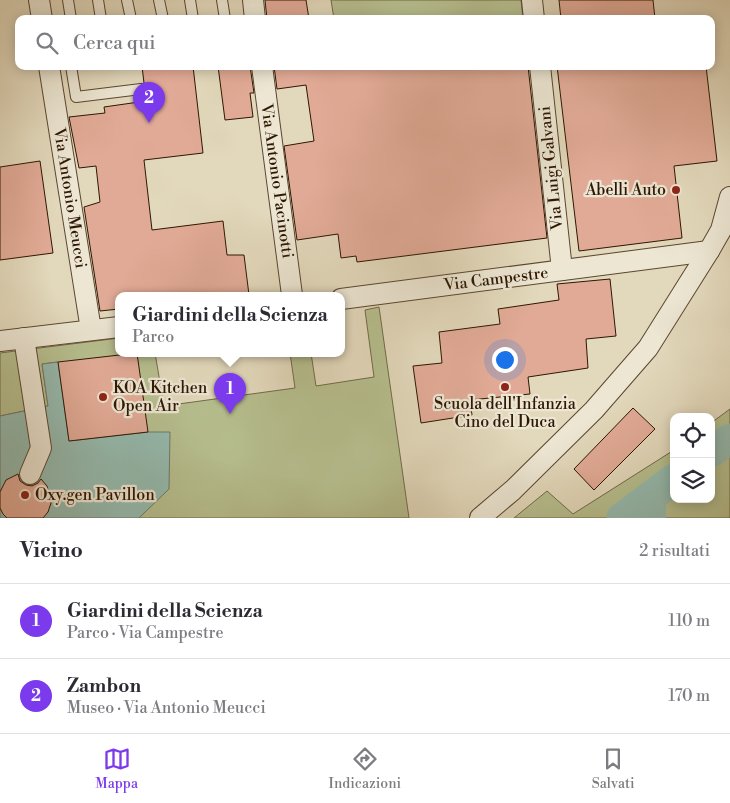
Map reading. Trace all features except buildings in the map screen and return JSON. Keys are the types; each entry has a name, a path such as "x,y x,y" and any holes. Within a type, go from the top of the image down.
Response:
{"street":[{"path":"39,0 41,15"},
{"path":"253,0 255,15"},
{"path":"532,0 534,15"},
{"name":"Via Antonio Meucci","path":"50,70 91,330"},
{"name":"Via Antonio Pacinotti","path":"263,70 292,292"},
{"name":"Via Luigi Galvani","path":"540,70 562,270"},
{"path":"480,518 513,490 594,410 648,348 709,251 720,230 730,197"},
{"name":"Via Campestre","path":"345,298 709,251"},
{"name":"Via Campestre","path":"651,259 674,266 693,279"},
{"path":"0,341 115,327"},
{"path":"24,338 41,448 30,474"}],"lane":[{"path":"68,0 70,15"},
{"path":"98,0 100,15"},
{"path":"127,0 130,15"},
{"path":"160,0 162,15"},
{"path":"190,0 192,15"},
{"path":"222,0 224,15"},
{"path":"72,70 76,97 141,89"}],"green space":[{"path":"331,0 521,0 523,15 333,15"},
{"path":"379,307 409,518 139,518 152,504 148,432 69,441 58,362 42,364 48,406 0,416 0,353 115,339 115,357 156,357 164,406 295,388 291,357 312,357 316,386 374,377 365,310"},
{"path":"730,409 730,518 514,518 547,491 573,514 670,453 670,503 715,503 715,420"}],"water":[{"path":"58,362 69,441 148,432 170,432 169,489 139,518 0,518 0,416 48,406 42,364"}],"waterway":[{"path":"715,449 730,439"},
{"path":"622,518 670,482"},
{"path":"657,492 657,518"}],"place":[{"name":"Zambon","path":"149,123"},
{"name":"Abelli Auto","path":"676,190"},
{"name":"Scuola dell'Infanzia Cino del Duca","path":"505,387"},
{"name":"KOA Kitchen Open Air","path":"103,397"},
{"name":"Giardini della Scienza","path":"230,414"},
{"name":"Oxy.gen Pavillon","path":"25,495"}]}
